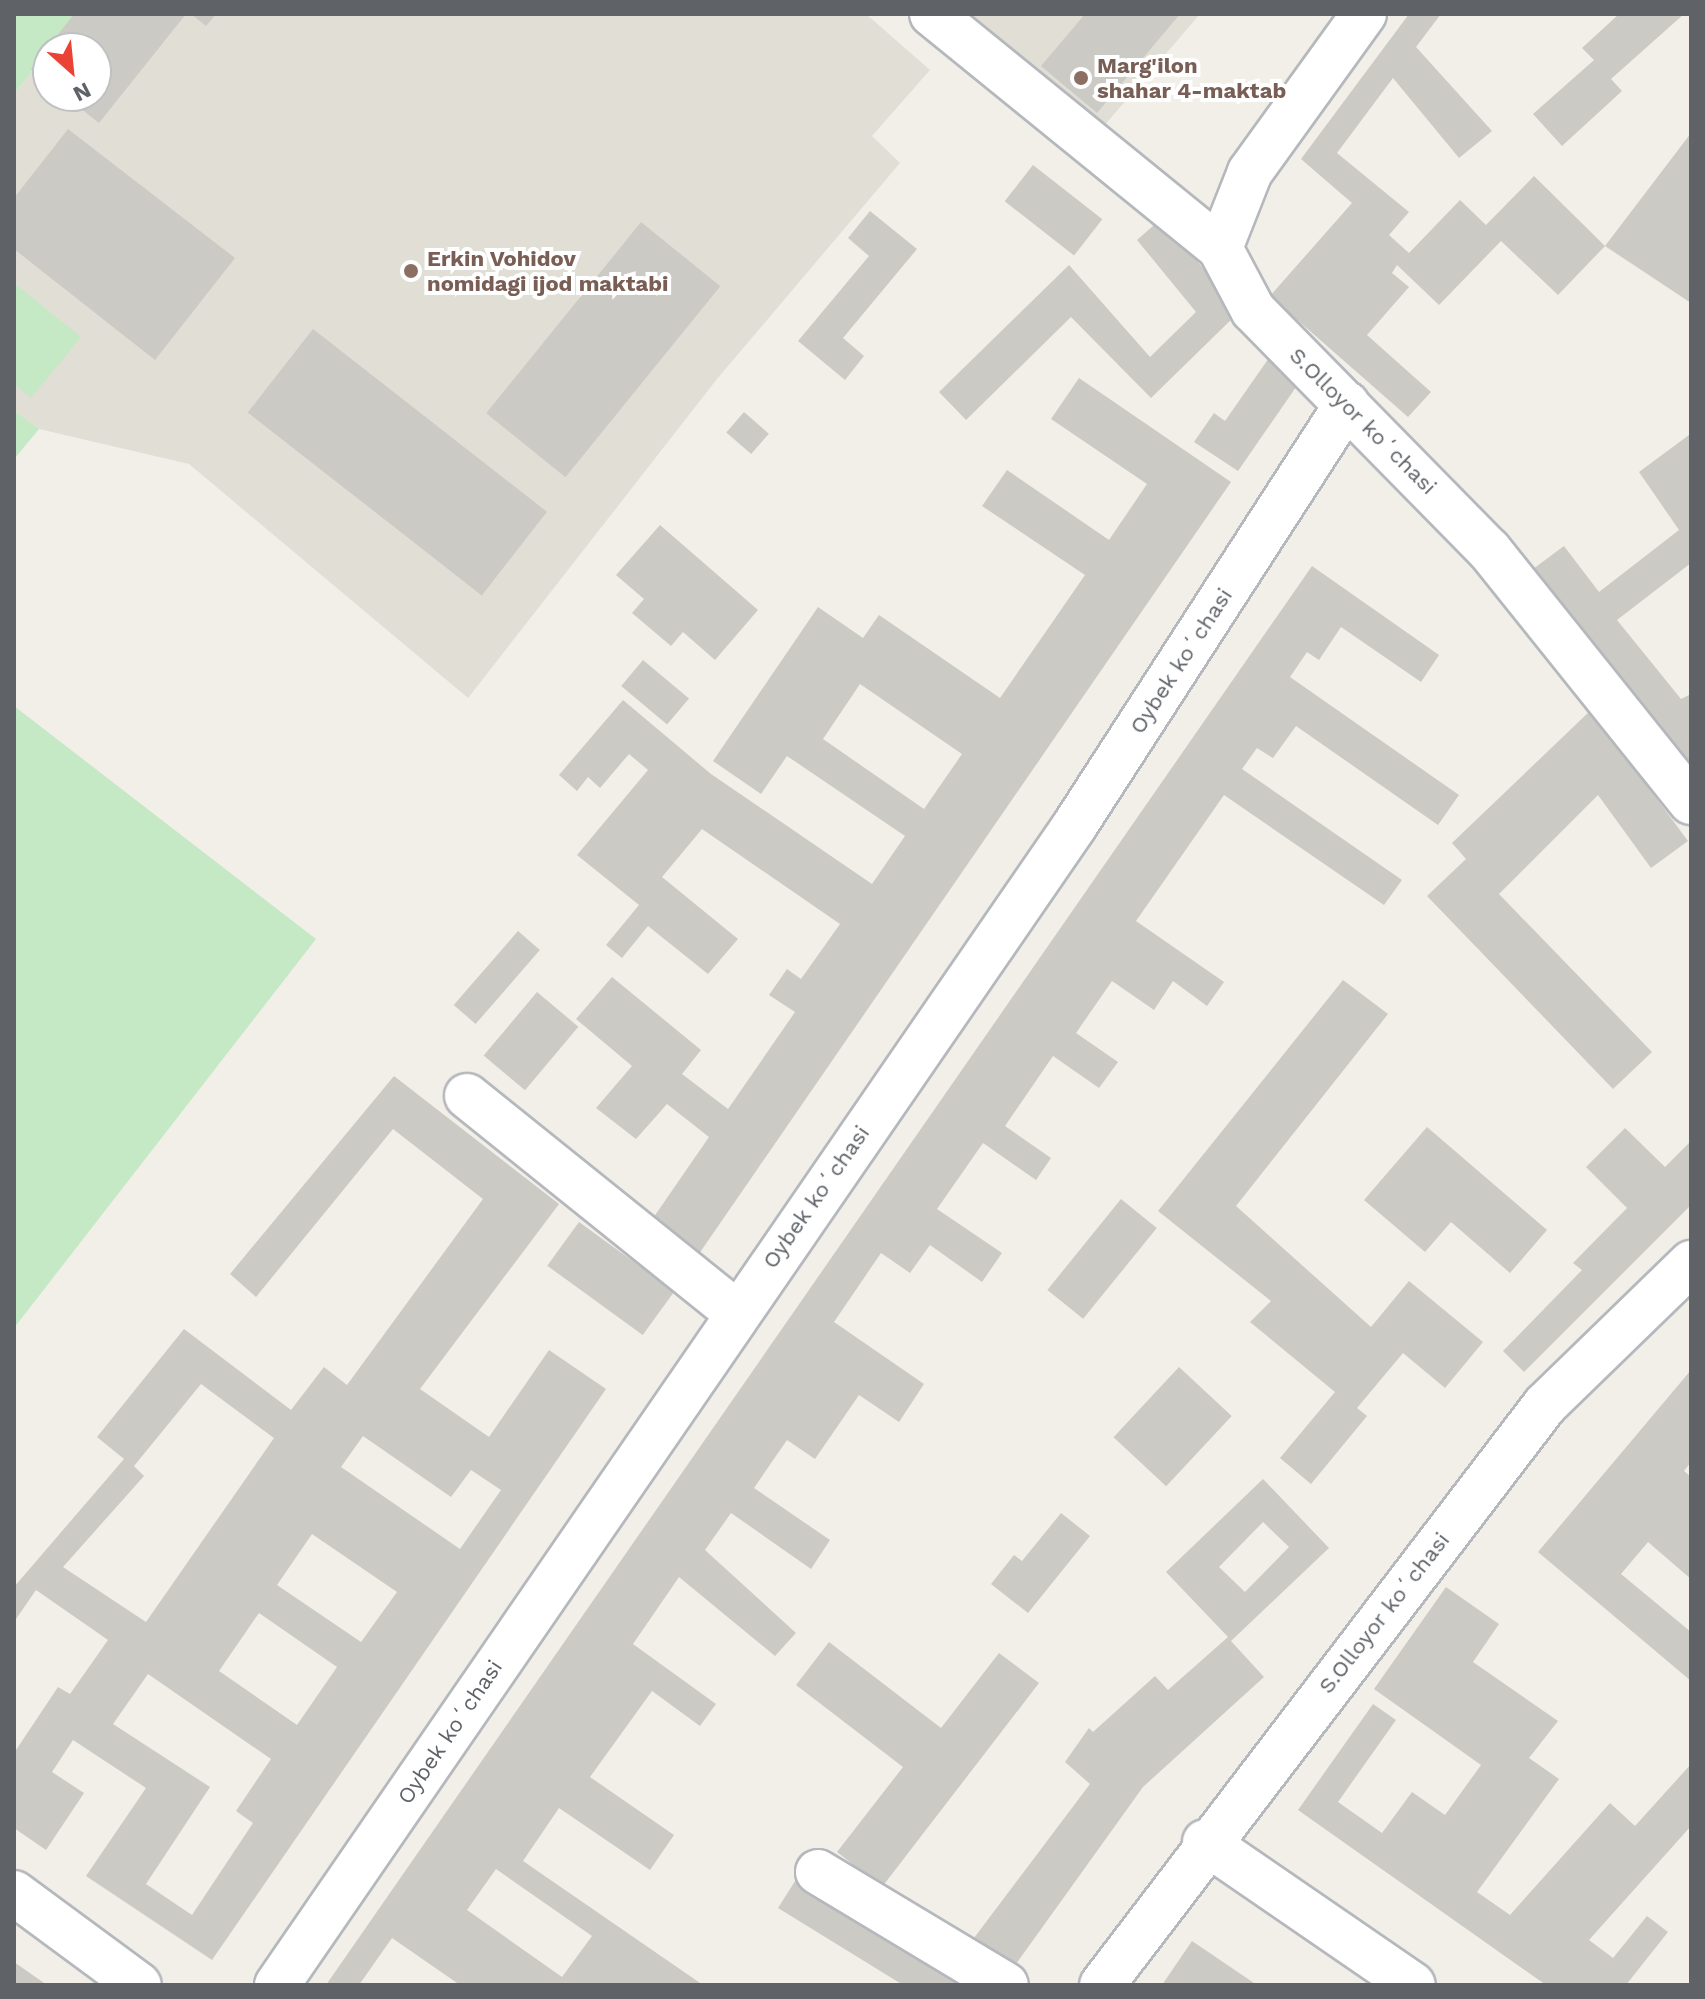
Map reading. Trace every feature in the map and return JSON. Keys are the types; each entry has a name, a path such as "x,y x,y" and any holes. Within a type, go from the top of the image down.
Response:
{"street":[{"path":"932,14 1220,248 1250,172 1364,14"},
{"name":"S.Olloyor koʻchasi","path":"1220,248 1253,310 1489,550 1691,802"},
{"name":"Oybek koʻchasi","path":"277,1985 736,1312 1075,825 1347,404"},
{"path":"467,1096 736,1312"},
{"name":"S.Olloyor koʻchasi","path":"1102,1985 1205,1842 1545,1405 1691,1263"},
{"path":"1205,1842 1413,1985"},
{"path":"818,1872 1006,1985"},
{"path":"14,1893 139,1985"}],"shaded area":[{"name":"Erkin Vohidov nomidagi ijod maktabi","path":"77,14 866,14 930,70 872,136 900,163 717,379 468,698 189,464 39,429 14,410 14,94 32,71 32,112 112,112 112,32 87,32"},
{"name":"Marg'ilon shahar 4-maktab","path":"942,14 1200,14 1091,141"}],"green space":[{"path":"14,14 77,14 63,32 32,32 32,71 14,94"},
{"path":"14,283 81,337 31,398 14,384"},
{"path":"14,410 39,429 14,459"},
{"path":"14,706 316,939 14,1328"}],"building":[{"path":"74,14 186,14 112,107 112,32 60,32"},
{"path":"191,14 216,14 206,26"},
{"path":"1085,14 1180,14 1097,113 1041,66"},
{"path":"1409,14 1441,14 1416,47 1492,131 1459,158 1393,78 1337,153 1409,212 1389,235 1409,253 1460,200 1486,225 1534,176 1605,246 1558,295 1501,241 1439,305 1397,265 1392,273 1409,287 1367,335 1431,392 1408,417 1270,296 1352,203 1301,159"},
{"path":"1619,14 1684,14 1611,79 1622,91 1562,146 1533,114 1594,60 1582,48"},
{"path":"85,112 108,112 99,123"},
{"path":"68,129 235,258 155,360 14,249 14,198"},
{"path":"1691,133 1691,303 1605,246"},
{"path":"1033,165 1102,219 1074,255 1005,201"},
{"path":"870,211 917,249 843,338 864,356 845,380 798,341 869,256 848,238"},
{"path":"1162,218 1239,312 1151,398 1071,317 966,420 939,392 1069,265 1150,357 1196,312 1137,240"},
{"path":"641,222 720,286 565,477 486,413"},
{"path":"313,329 547,512 482,595 248,413"},
{"path":"1271,355 1303,377 1238,471 1194,442 1214,413 1225,421"},
{"path":"1079,378 1231,482 692,1264 649,1224 709,1137 667,1104 636,1139 596,1108 632,1066 576,1019 612,977 701,1050 682,1074 728,1109 795,1012 769,995 787,969 801,979 840,924 702,829 662,877 738,939 708,974 648,926 622,958 606,945 639,905 577,855 648,770 629,754 600,788 588,777 577,791 559,775 623,700 711,774 872,884 905,836 787,756 761,794 713,761 818,607 863,638 879,615 1000,698 1085,575 982,506 1007,470 1109,540 1147,484 1051,419","holes":["860,684 962,754 924,809 823,739"]},
{"path":"744,412 769,434 751,454 726,432"},
{"path":"1689,435 1691,563 1617,620 1681,699 1691,694 1691,766 1533,569 1564,546 1599,592 1679,530 1639,472"},
{"path":"660,525 758,610 715,660 683,632 671,646 632,613 644,599 616,575"},
{"path":"1312,566 1439,655 1421,682 1341,627 1319,660 1307,652 1290,677 1459,795 1438,825 1296,726 1273,758 1257,748 1242,769 1402,880 1384,905 1224,795 1136,921 1224,982 1207,1006 1173,981 1154,1010 1112,981 1076,1033 1118,1062 1099,1088 1053,1056 1005,1126 1051,1158 1036,1180 983,1143 937,1209 1002,1253 982,1282 930,1245 910,1273 881,1253 834,1322 924,1384 899,1422 859,1395 815,1459 787,1440 754,1488 830,1540 811,1569 731,1513 705,1550 796,1633 775,1656 679,1577 633,1644 716,1704 700,1726 652,1691 590,1777 674,1835 650,1870 559,1808 523,1861 703,1985 460,1985 392,1938 359,1985 326,1985","holes":["496,1869 592,1936 562,1977 467,1910"]},
{"path":"643,660 689,699 667,725 621,686"},
{"path":"1591,710 1688,841 1651,868 1598,795 1499,894 1652,1052 1613,1089 1427,896 1466,859 1452,843"},
{"path":"518,931 540,950 476,1024 454,1005"},
{"path":"1343,980 1388,1014 1236,1206 1371,1327 1409,1281 1483,1342 1445,1388 1403,1353 1357,1408 1367,1416 1311,1484 1280,1458 1335,1392 1250,1322 1271,1301 1158,1211"},
{"path":"537,992 578,1027 525,1090 484,1056"},
{"path":"394,1076 559,1204 420,1389 489,1437 549,1350 606,1389 212,1960 86,1876 146,1788 73,1740 52,1772 84,1793 46,1850 14,1828 14,1753 58,1687 70,1694 108,1640 36,1590 14,1622 14,1587 124,1459 97,1437 184,1329 291,1410 324,1367 347,1385 483,1199 393,1129 256,1297 230,1274","holes":["201,1384 274,1438 146,1622 63,1567 144,1476 134,1466","363,1436 451,1497 471,1470 501,1490 460,1549 341,1467","312,1534 397,1592 361,1642 277,1585","259,1613 337,1667 297,1725 219,1671","148,1674 271,1759 236,1811 253,1823 192,1915 146,1884 210,1787 113,1724"]},
{"path":"1427,1127 1547,1230 1510,1273 1451,1222 1425,1252 1364,1200"},
{"path":"1625,1128 1665,1167 1691,1141 1691,1205 1524,1372 1503,1351 1582,1270 1573,1263 1627,1208 1586,1167"},
{"path":"1121,1199 1157,1228 1083,1319 1047,1290"},
{"path":"579,1222 674,1291 643,1335 547,1266"},
{"path":"1179,1367 1232,1416 1166,1486 1114,1437"},
{"path":"1691,1370 1691,1462 1684,1471 1691,1477 1691,1579 1648,1542 1621,1574 1691,1632 1691,1681 1538,1552"},
{"path":"1263,1479 1329,1548 1231,1641 1264,1677 1143,1787 1016,1964 974,1938 1090,1784 1065,1762 1089,1728 1093,1732 1155,1676 1168,1690 1228,1637 1166,1572","holes":["1263,1522 1289,1547 1245,1592 1219,1567"]},
{"path":"1061,1513 1090,1536 1028,1613 991,1584 1014,1555 1022,1561"},
{"path":"1446,1587 1499,1624 1473,1662 1558,1721 1529,1758 1559,1779 1477,1892 1510,1915 1610,1803 1635,1826 1691,1764 1691,1826 1589,1940 1613,1958 1647,1916 1668,1932 1626,1985 1546,1985 1298,1810 1373,1704 1396,1720 1338,1802 1382,1833 1412,1792 1445,1815 1481,1765 1374,1689"},
{"path":"829,1642 941,1728 999,1653 1039,1683 882,1887 837,1852 903,1767 796,1685"},
{"path":"797,1878 973,1985 903,1985 778,1908"},
{"path":"1192,1941 1257,1985 1162,1985"},
{"path":"14,1962 47,1985 14,1985"}],"place":[{"name":"Marg'ilon shahar 4-maktab","path":"1081,78"},
{"name":"Erkin Vohidov nomidagi ijod maktabi","path":"411,271"}]}
